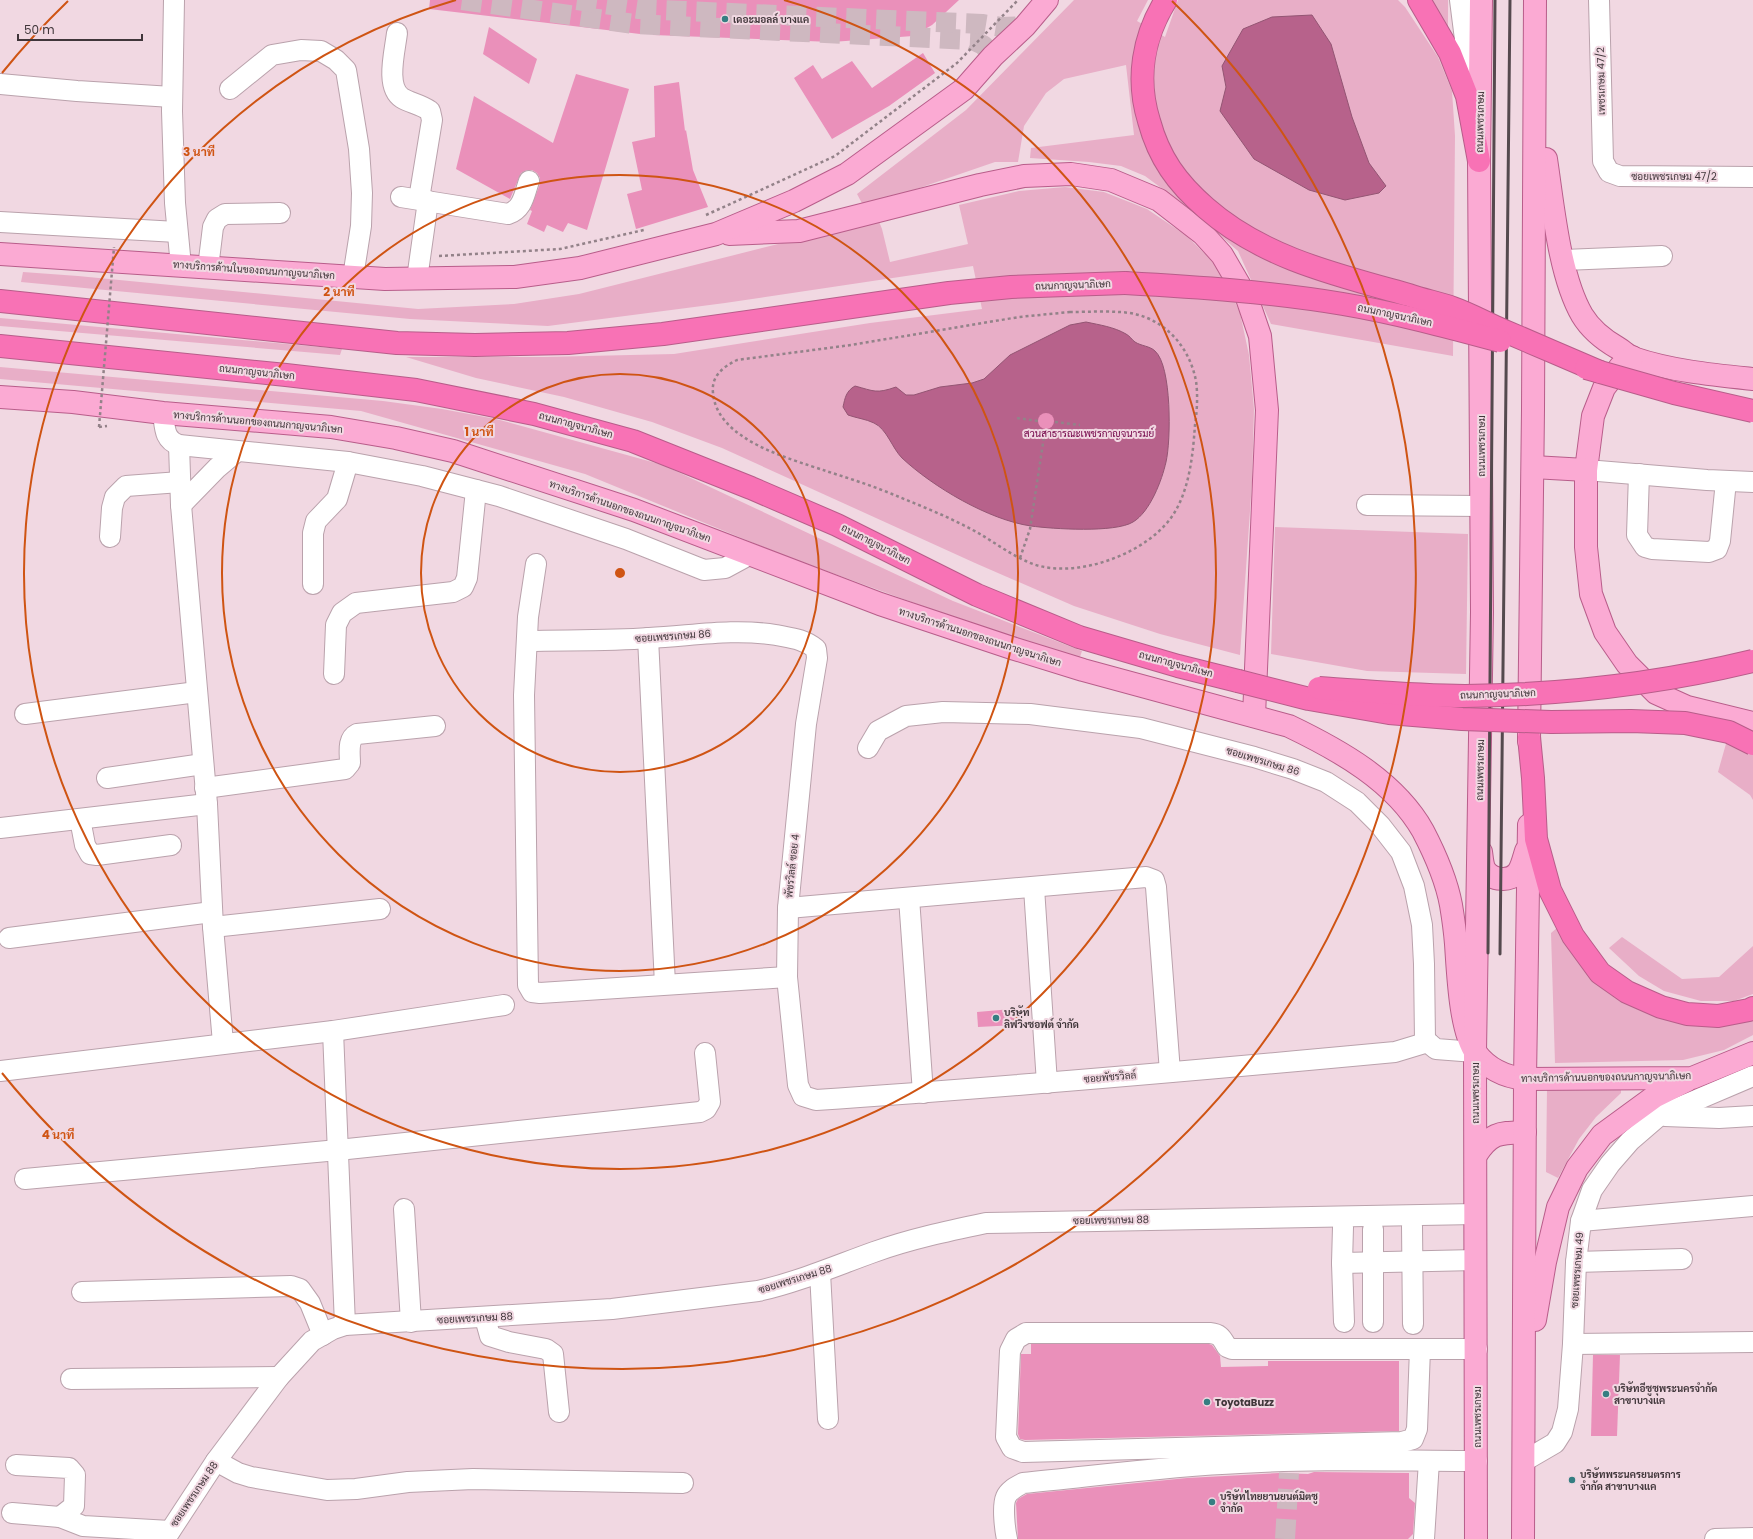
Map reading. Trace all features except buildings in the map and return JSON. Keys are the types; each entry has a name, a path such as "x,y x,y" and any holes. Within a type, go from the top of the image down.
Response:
{"highway":[{"path":"1166,0 1160,10 1146,44 1141,80 1145,110 1155,142 1172,174 1194,199 1214,216 1248,239 1278,254 1356,280 1453,308 1600,372"},
{"path":"1420,0 1450,53 1467,96 1479,161"},
{"name":"ถนนกาญจนาภิเษก","path":"6,302 397,343 475,345 568,343 663,334 864,304 1010,287 1125,284 1222,289 1344,304 1414,318 1530,349 1600,372 1674,393 1753,411"},
{"name":"ถนนกาญจนาภิเษก","path":"4,346 416,390 534,414 633,441 837,525 977,595 1079,637 1178,666 1238,681 1380,692 1464,696 1585,691 1658,681 1753,661"},
{"path":"1238,681 1309,699 1389,713 1462,719 1551,722 1631,720 1685,723 1729,732 1753,744"},
{"path":"1529,737 1536,839 1550,890 1574,936 1600,973 1627,992 1661,1007 1687,1014 1718,1016 1753,1008"}],"main road":[{"name":"ทางบริการด้านในของถนนกาญจนาภิเษก","path":"10,255 353,277 417,279 515,277 580,268 716,234 794,201 847,174 964,89 993,56 1025,26 1047,0"},
{"name":"ถนนเพชรเกษม","path":"1476,1539 1477,1349 1475,1052 1476,926 1480,844 1482,612 1479,161 1481,0"},
{"path":"1524,1539 1525,1079 1533,467 1536,70 1535,0"},
{"path":"1536,70 1545,153 1564,260 1569,286 1583,316 1601,338 1632,357 1667,366 1720,376 1753,379"},
{"path":"716,234 799,231 980,185 1024,176 1071,174 1111,180 1159,200 1202,234 1222,255 1246,298 1260,336 1267,410 1254,716"},
{"path":"1632,357 1620,367 1604,388 1593,416 1586,470 1586,547 1591,594 1605,632 1627,664 1656,693 1686,707 1753,723"},
{"name":"ทางบริการด้านนอกของถนนกาญจนาภิเษก","path":"4,397 73,402 162,414 330,427 396,438 453,451 634,510 880,604 1022,651 1125,682 1289,726 1320,741 1364,769 1387,787 1422,830 1440,866 1447,888 1456,941 1465,1027 1475,1052 1485,1064 1503,1074 1525,1079 1692,1078 1753,1053"},
{"path":"1533,467 1586,470"},
{"path":"1480,844 1484,869 1489,875 1495,878 1505,879 1514,876 1519,871 1529,842"},
{"path":"1524,1396 1535,1317 1551,1233 1558,1207 1578,1168 1602,1135 1654,1097 1692,1078"},
{"path":"1476,1155 1484,1142 1492,1136 1502,1133 1525,1132"}],"street":[{"path":"174,0 172,97 177,232 181,266"},
{"path":"1460,0 1466,47 1480,101"},
{"name":"เพชรเกษม 47/2","path":"1599,0 1603,161"},
{"path":"397,33 392,84 396,94 404,99 421,104 430,111 432,120 416,199 417,279"},
{"path":"230,90 272,55 300,50 321,51 336,60 346,70 359,148 362,193 361,226 353,277"},
{"path":"0,84 172,97"},
{"name":"ซอยเพชรเกษม 47/2","path":"1603,161 1609,172 1620,176 1753,177"},
{"path":"416,199 508,214 516,211 520,206 529,181"},
{"path":"208,268 213,227 217,219 225,214 280,212"},
{"path":"0,222 177,232"},
{"path":"1564,260 1662,256"},
{"path":"162,414 168,438 172,443 179,445 236,452 348,462 422,476 499,496 626,539 704,570 726,568 749,555"},
{"path":"179,445 181,505 198,692 223,1043"},
{"path":"181,505 217,468 236,452"},
{"path":"313,584 313,533 316,520 337,499 348,462"},
{"path":"1586,470 1753,482"},
{"path":"1639,474 1637,535 1644,547 1652,550 1709,552 1717,549 1720,541 1726,481"},
{"path":"110,537 112,508 116,497 126,486 180,482"},
{"path":"334,674 336,625 342,613 356,603 454,592 463,586 467,578 476,490"},
{"path":"1367,505 1481,506"},
{"path":"626,539 634,510"},
{"path":"536,564 528,617 524,695 528,985 532,992 540,993 787,977"},
{"name":"ซอยเพชรเกษม 86","path":"527,641 648,638 731,631 753,632 795,638 808,643 816,649"},
{"path":"648,638 665,984"},
{"name":"พัชรวิลล์ ซอย 4","path":"798,1085 787,977 788,908 806,724 817,658 816,649"},
{"path":"25,714 198,692"},
{"name":"ซอยเพชรเกษม 86","path":"868,748 878,731 906,716 943,712 1030,714 1141,728 1254,757 1293,769 1326,782 1357,802 1380,825 1401,852 1414,886 1422,925 1424,964 1424,1029 1425,1040 1428,1042"},
{"path":"0,828 80,818 206,796 345,769 350,763 350,740 357,734 435,726"},
{"path":"107,778 203,764"},
{"path":"80,818 85,845 90,854 97,855 171,845"},
{"path":"788,908 1034,888 1146,877 1154,880 1156,887 1170,1072"},
{"path":"1034,888 1047,1083"},
{"path":"909,898 923,1093"},
{"path":"9,938 213,919 380,909"},
{"path":"0,1071 223,1043 333,1031 504,1005"},
{"path":"333,1031 345,1325"},
{"path":"1428,1042 1436,1048 1475,1052"},
{"name":"ซอยพัชรวิลล์","path":"798,1085 803,1096 816,1100 923,1093 1395,1052 1428,1042"},
{"path":"25,1179 338,1150 700,1112 706,1109 710,1102 705,1053"},
{"name":"ซอยเพชรเกษม 49","path":"1524,1461 1554,1443 1562,1432 1568,1410 1573,1344 1576,1262 1581,1221 1592,1190 1610,1164 1630,1141 1659,1116 1753,1076"},
{"path":"1659,1116 1719,1118 1753,1116"},
{"path":"1581,1221 1753,1206"},
{"path":"404,1209 411,1322"},
{"name":"ซอยเพชรเกษม 88","path":"167,1535 216,1461 279,1377 312,1341 345,1325 485,1318 612,1309 708,1299 771,1288 820,1273 874,1252 942,1232 986,1223 1476,1214"},
{"path":"1412,1226 1413,1324"},
{"path":"1343,1227 1342,1263 1344,1322"},
{"path":"1373,1229 1373,1322"},
{"path":"1342,1263 1476,1260"},
{"path":"1576,1262 1682,1260"},
{"path":"820,1273 828,1419"},
{"path":"82,1292 291,1286 300,1289 310,1304 323,1335"},
{"path":"485,1318 490,1336 509,1342 546,1349 553,1354 560,1412"},
{"path":"1420,1349 1417,1429 1412,1439 1402,1442 1023,1452 1012,1448 1006,1437 1010,1351 1016,1339 1026,1333 1216,1333 1221,1336 1227,1347 1232,1349 1420,1349 1477,1349"},
{"path":"1573,1344 1753,1342"},
{"path":"71,1379 279,1377"},
{"path":"1007,1539 1004,1506 1006,1498 1012,1489 1023,1484 1177,1467 1290,1467 1339,1459 1477,1461"},
{"path":"216,1461 238,1473 251,1477 327,1490 356,1489 408,1482 473,1479 684,1483"},
{"path":"1424,1539 1428,1461"},
{"path":"16,1466 69,1468 75,1475 74,1506 60,1517"},
{"path":"12,1513 60,1517 83,1526 167,1535"},
{"path":"1715,1539 1753,1538"}],"path":[{"path":"706,215 835,156 957,63 1018,0"},
{"path":"439,256 560,249 644,230"},
{"path":"99,427 114,247"},
{"path":"1070,312 1133,313 1152,319 1177,339 1189,358 1196,383 1196,420 1193,456 1185,487 1176,511 1163,527 1148,541 1102,563 1067,569 1035,565 1020,558 979,534 893,494 787,458 757,446 734,429 718,412 712,389 716,377 725,366 737,360 851,345 1044,314 1070,312"},
{"path":"1017,418 1038,421"},
{"path":"1055,422 1080,426"},
{"path":"1020,558 1030,529 1045,430"}],"green space":[{"path":"1074,0 1148,0 1137,21 1165,37 1178,0 1398,0 1405,7 1438,57 1452,91 1455,136 1453,356 1271,324 1238,251 1187,207 1145,176 1121,166 1030,158 1031,148 1134,135 1126,65 1064,79 1046,93 1024,126 1018,162 995,162 864,207 857,194 966,110"},
{"path":"1427,0 1448,0 1448,28"},
{"name":"สวนสาธารณะเพชรกาญจนารมย์","path":"1065,187 1104,192 1147,209 1187,236 1221,270 1240,313 1249,355 1254,409 1252,482 1240,655 1160,634 1074,606 975,563 722,448 652,422 564,397 476,378 406,357 544,357 674,354 870,323 982,309 973,266 725,303 548,326 410,319 21,282 23,272 418,309 514,304 579,294 878,219 890,262 968,244 959,205 1019,191"},
{"path":"0,318 342,349 340,355 0,326"},
{"path":"0,367 383,401 442,409 496,419 663,465 953,601 1082,651 1078,663 783,555 585,474 361,411 0,379"},
{"path":"1275,527 1468,534 1466,674 1367,671 1271,654"},
{"path":"1731,726 1753,729 1753,800 1750,795 1718,772"},
{"path":"1563,927 1616,990 1753,1019 1753,1035 1724,1050 1683,1060 1555,1063 1551,933 1557,928"},
{"path":"1622,937 1682,979 1719,977 1753,946 1753,994 1734,1001 1701,1001 1664,991 1639,976 1609,948"},
{"path":"1547,1089 1621,1090 1621,1093 1596,1117 1579,1139 1558,1178 1546,1172"}],"shaded area":[{"path":"1312,15 1331,44 1352,117 1369,163 1386,186 1379,193 1345,200 1309,190 1254,159 1220,111 1226,87 1222,66 1243,29 1272,17"},
{"path":"1086,322 1107,326 1117,330 1127,335 1137,343 1153,349 1161,359 1165,372 1169,404 1169,438 1166,462 1158,486 1150,503 1145,511 1133,522 1113,528 1054,528 1015,523 997,517 962,501 929,480 898,454 886,434 879,426 868,420 848,415 843,407 848,392 855,386 875,391 896,387 906,395 914,395 940,387 972,383 984,379 1010,355 1070,325"}],"tunnel":[{"path":"462,0 634,24 972,40 983,45 993,56"},
{"path":"577,0 639,9 982,24 1001,27 1025,26"},
{"path":"1285,1539 1289,1473"}],"railway":[{"path":"1488,953 1495,0"},
{"path":"1500,954 1510,0"}],"place":[{"name":"เดอะมอลล์ บางแค","path":"725,19"},
{"name":"บริษัท ลิฟวิ่งซอฟต์ จำกัด","path":"996,1018"},
{"name":"บริษัทอีซูซุพระนครจำกัด สาขาบางแค","path":"1606,1394"},
{"name":"ToyotaBuzz","path":"1207,1402"},
{"name":"บริษัทพระนครยนตรการ จำกัด สาขาบางแค","path":"1572,1480"},
{"name":"บริษัทไทยยานยนต์มิตซู จำกัด","path":"1212,1502"}]}
